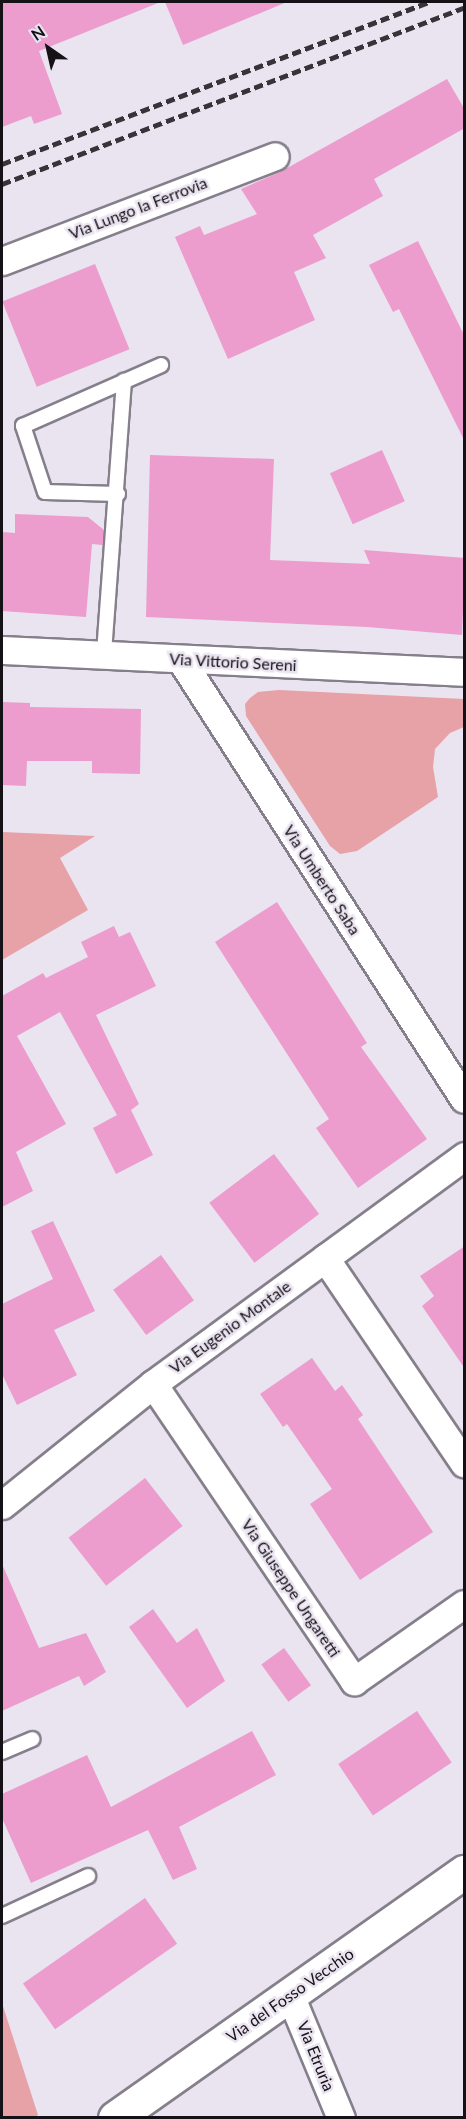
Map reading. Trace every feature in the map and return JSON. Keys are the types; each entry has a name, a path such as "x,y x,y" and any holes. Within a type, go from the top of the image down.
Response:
{"street":[{"name":"Via Lungo la Ferrovia","path":"2,261 275,156"},
{"name":"Via Vittorio Sereni","path":"2,650 104,653 181,660 465,672"},
{"name":"Via Umberto Saba","path":"181,660 465,1100"},
{"name":"Via Eugenio Montale","path":"2,1505 153,1384 465,1156"},
{"path":"326,1258 465,1463"},
{"name":"Via Giuseppe Ungaretti","path":"153,1384 354,1681 465,1604"},
{"name":"Via del Fosso Vecchio","path":"115,2118 465,1872"},
{"name":"Via Etruria","path":"290,1995 341,2118"}],"lane":[{"path":"118,494 45,492 22,426 161,365"},
{"path":"104,653 118,494 124,381"},
{"path":"2,1752 32,1739"},
{"path":"2,1916 88,1876"}],"shaded area":[{"path":"279,690 464,699 464,727 450,733 435,749 433,767 438,797 357,851 340,854 330,846 246,716 245,704 250,698 258,692"},
{"path":"2,832 95,836 60,858 88,910 2,960"},
{"path":"2,2003 38,2115 35,2117 2,2117"}],"building":[{"path":"2,2 158,3 39,51 62,114 34,124 31,116 2,127"},
{"path":"165,2 287,2 183,45"},
{"path":"447,79 465,110 465,128 374,179 383,196 313,235 326,258 294,272 315,320 228,359 175,237 200,226 204,235 257,214 241,189 280,172"},
{"path":"418,241 465,337 465,442 399,309 393,312 369,265"},
{"path":"95,264 129,349 37,387 2,301"},
{"path":"382,450 405,501 353,524 330,473"},
{"path":"150,455 274,459 270,560 370,564 364,550 465,558 462,635 367,627 146,617"},
{"path":"15,514 88,517 104,530 103,545 92,544 86,617 2,611 2,532 15,533"},
{"path":"2,702 30,703 30,707 141,709 140,774 92,773 92,761 27,761 26,786 2,785"},
{"path":"277,902 367,1043 361,1047 427,1139 358,1188 316,1128 329,1119 215,942"},
{"path":"114,926 119,937 130,932 156,986 96,1015 139,1104 131,1110 153,1155 116,1174 93,1128 117,1115 60,1012 17,1036 66,1124 16,1152 33,1191 2,1207 2,996 43,973 46,978 88,957 81,942"},
{"path":"274,1154 319,1214 254,1263 209,1203"},
{"path":"53,1221 95,1311 54,1330 77,1375 17,1405 2,1374 2,1304 53,1279 31,1231"},
{"path":"465,1246 465,1369 422,1306 434,1296 420,1276"},
{"path":"161,1255 194,1300 146,1335 113,1290"},
{"path":"312,1358 335,1391 342,1385 363,1415 358,1419 433,1532 360,1580 310,1504 332,1489 287,1424 283,1427 260,1394"},
{"path":"145,1478 183,1526 106,1586 69,1538"},
{"path":"2,1564 39,1648 86,1633 106,1672 84,1686 79,1676 2,1711"},
{"path":"153,1609 177,1643 197,1628 225,1681 187,1708 129,1627"},
{"path":"284,1648 311,1685 288,1702 261,1664"},
{"path":"417,1711 452,1762 373,1816 338,1764"},
{"path":"252,1731 276,1775 179,1827 197,1869 173,1880 148,1830 31,1883 2,1818 2,1794 87,1755 111,1807"},
{"path":"145,1898 177,1944 55,2029 23,1983"}],"railway":[{"path":"2,164 428,2"},
{"path":"2,184 464,8"}]}
